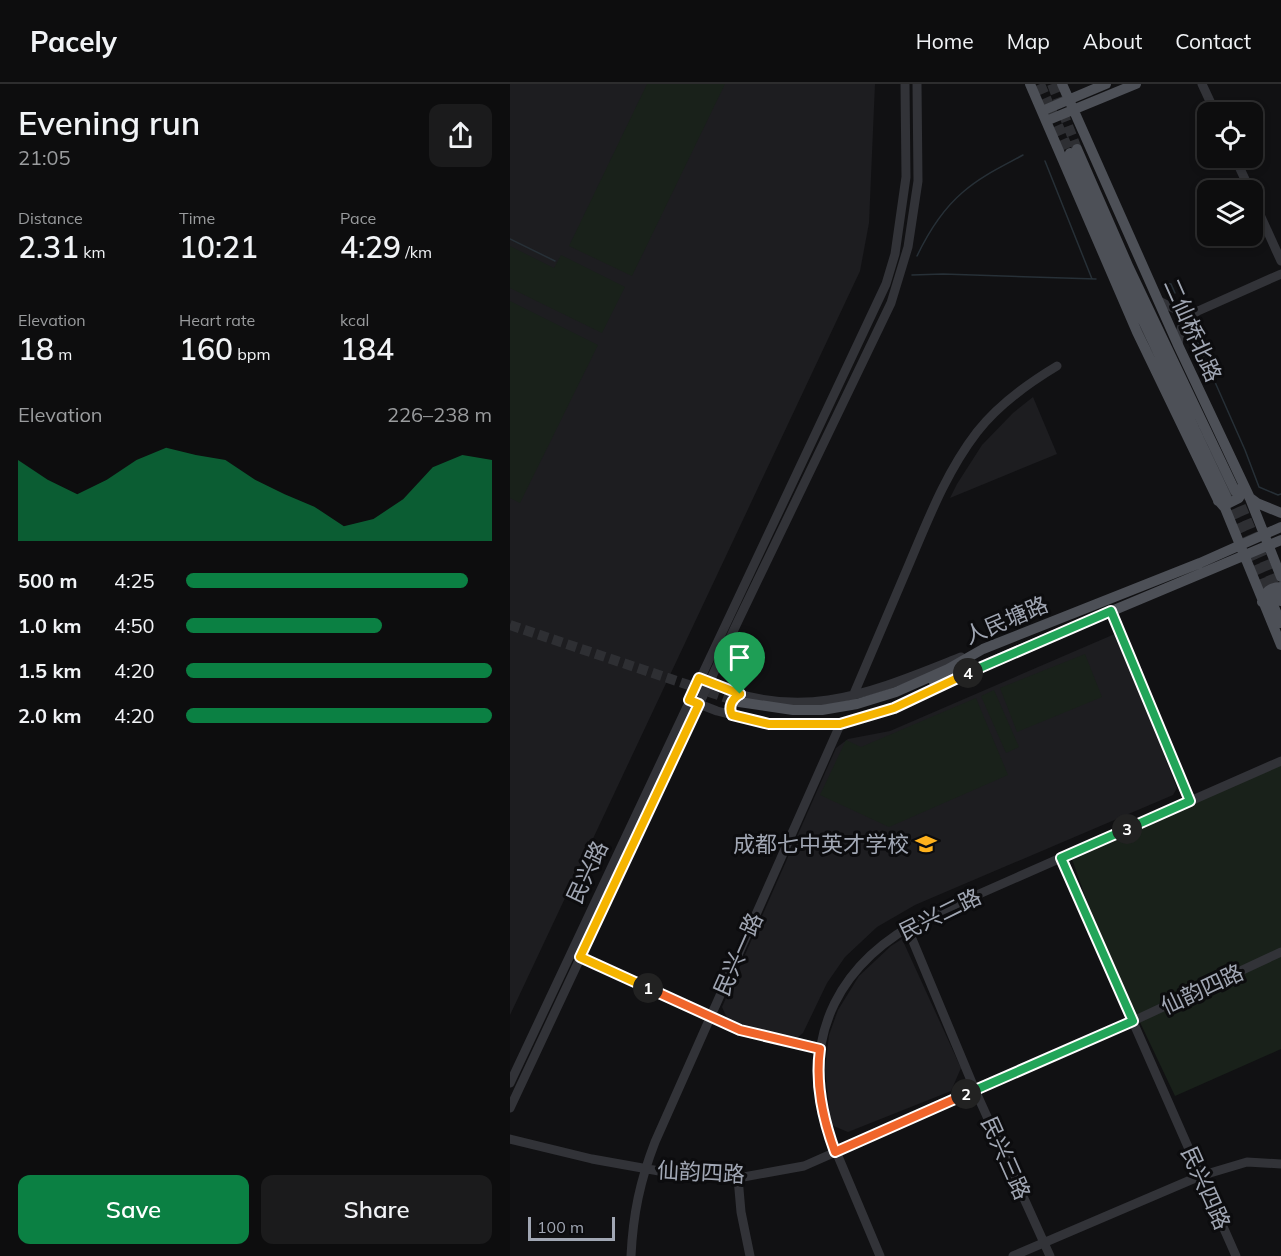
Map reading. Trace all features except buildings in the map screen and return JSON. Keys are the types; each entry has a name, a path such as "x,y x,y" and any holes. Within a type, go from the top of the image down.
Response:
{"main road":[{"path":"1030,84 1137,332 1230,493"},
{"name":"二仙桥北路","path":"1062,84 1178,345 1230,493 1249,496 1281,577"},
{"path":"1071,105 1106,84"},
{"path":"1044,116 1136,84"},
{"path":"1073,151 1121,274 1230,493 1225,508 1244,557 1275,596 1281,623"},
{"path":"1249,496 1257,503 1281,513"},
{"name":"人民塘路","path":"737,705 793,710 839,708 896,692 948,669 983,649 1200,563 1281,527"},
{"name":"人民塘路","path":"737,705 753,712 794,717 840,715 894,700 1281,540"},
{"path":"1275,596 1281,645"}],"street":[{"name":"民兴路","path":"510,1083 886,284 895,254 906,177 905,84"},
{"name":"民兴路","path":"510,1108 699,704 877,335 900,279 908,247 918,181 917,84"},
{"path":"1202,84 1210,102"},
{"path":"1263,221 1281,261"},
{"path":"1178,345 1180,328 1184,320 1198,311 1281,274"},
{"path":"1159,301 1175,309 1198,311"},
{"path":"852,696 920,537 957,460 978,431 1002,405 1029,383 1057,366"},
{"path":"1111,611 1190,801"},
{"path":"689,700 699,704 737,705 771,701 796,703 834,700 883,688 983,649"},
{"path":"699,678 769,724 840,724 894,708 950,684 976,668"},
{"name":"民兴一路","path":"631,1256 633,1218 644,1169 840,724"},
{"name":"民兴二路","path":"880,1256 835,1152 824,1118 818,1066 820,1049 829,1016 848,981 867,958 907,927 1281,761"},
{"name":"民兴四路","path":"1061,858 1236,1256"},
{"name":"民兴三路","path":"907,927 975,1090 1050,1256"},
{"name":"仙韵四路","path":"510,1139 592,1159 687,1176 738,1178 804,1166 1133,1021 1281,952"},
{"path":"570,953 740,1030 820,1049"},
{"path":"1014,1256 1200,1176 1247,1162 1281,1164"},
{"path":"738,1178 741,1212 750,1256"}],"shaded area":[{"path":"510,84 875,84 869,223 860,271 510,1015"},
{"path":"647,84 725,84 632,276 569,246"},
{"path":"510,246 554,268 561,255 625,287 602,333 510,288"},
{"path":"510,301 598,345 520,503 510,498"},
{"path":"1033,397 1057,454 950,498 982,445 1013,413"},
{"name":"成都七中英才学校","path":"1117,633 1177,788 1173,795 915,905 877,927 845,957 827,983 803,1033 797,1038 727,1018 722,1007 836,748 848,739 890,731"},
{"path":"1085,654 1102,697 1017,732 1000,688"},
{"path":"994,690 1019,747 1006,753 981,696"},
{"path":"976,698 1008,775 889,827 820,795 846,740 861,747"},
{"path":"1281,763 1281,1049 1175,1096 1099,936 1072,859"},
{"path":"902,939 961,1068 951,1091 848,1132 831,1125 825,1069 829,1035 838,1010 859,976 891,946"}],"waterway":[{"path":"917,256 937,222 956,199 985,176 1023,155"},
{"path":"1045,161 1092,279"},
{"path":"510,239 555,261"},
{"path":"912,275 1096,279"},
{"path":"1166,283 1171,284 1175,293"},
{"path":"1192,330 1259,487 1278,495 1281,494"}],"tunnel":[{"path":"1040,84 1070,153"},
{"path":"1052,84 1077,149"},
{"path":"1235,492 1278,594"},
{"path":"1226,496 1270,598"},
{"path":"510,625 739,702"}],"place":[{"name":"成都七中英才学校","path":"926,844"}],"route":[{"path":"1111,611 1190,801 1061,858 1133,1021 835,1152 824,1118 819,1086 820,1049 740,1030 580,957 699,704 689,700 699,678 740,694 732,701 730,710 732,715 746,720 769,724 810,726 840,724 894,708 950,684 976,668 1111,611"}]}
